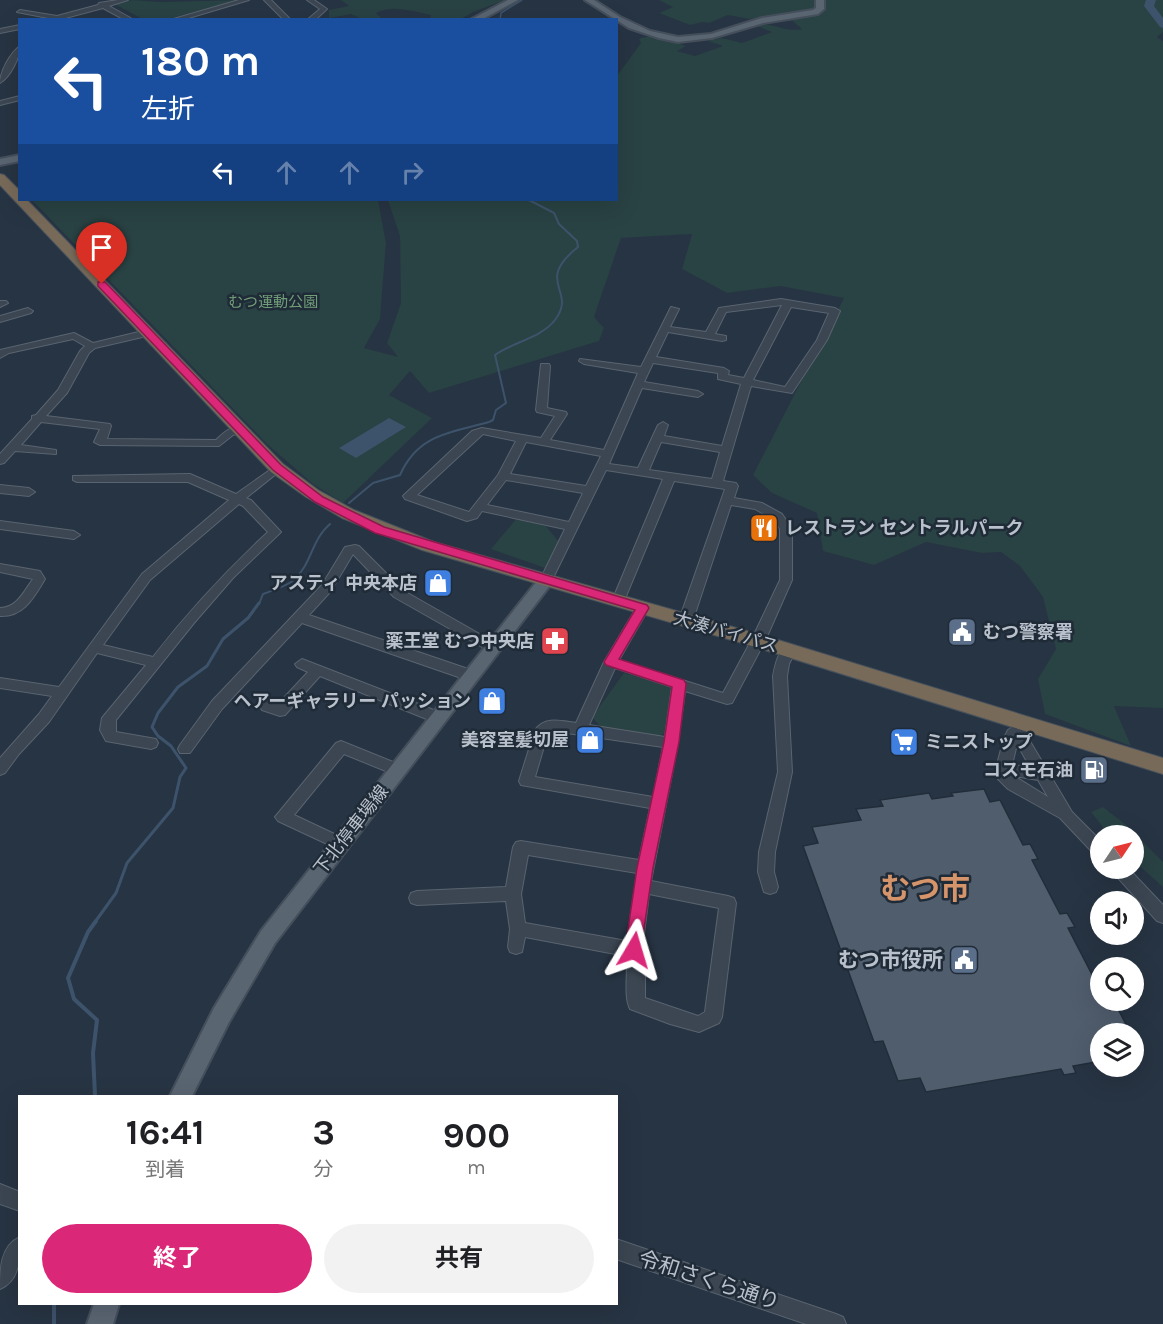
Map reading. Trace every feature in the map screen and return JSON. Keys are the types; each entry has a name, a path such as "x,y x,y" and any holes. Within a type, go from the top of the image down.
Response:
{"highway":[{"name":"大湊バイパス","path":"1,180 18,197"},
{"name":"大湊バイパス","path":"22,201 277,468 319,500 379,530 758,640 1021,727 1163,766"}],"main road":[{"path":"478,18 514,0"},
{"path":"589,0 616,18"},
{"path":"618,19 642,32 663,38 688,40 769,19 814,12 820,9 822,0"},
{"path":"0,162 18,158"},
{"name":"下北停車場線","path":"181,1095 205,1044 237,985 268,937 546,580"},
{"path":"100,1324 107,1305"}],"street":[{"path":"94,0 127,18"},
{"path":"20,12 52,18 125,0"},
{"path":"180,18 246,0"},
{"path":"267,0 286,18"},
{"path":"310,0 324,9 313,18"},
{"path":"52,18 67,8"},
{"path":"0,31 18,27"},
{"path":"0,66 16,61"},
{"path":"2,79 16,61"},
{"path":"2,79 18,74"},
{"path":"0,103 18,98"},
{"path":"650,359 724,371 722,377 788,391 822,340 835,311 788,303 722,310 709,336"},
{"path":"716,484 747,382 788,303"},
{"path":"546,580 603,466 638,384 674,309"},
{"path":"0,319 28,311"},
{"path":"665,329 722,338"},
{"path":"0,461 36,418 63,391 85,351 92,346 147,333"},
{"path":"0,355 6,351 74,336 92,346"},
{"path":"584,361 644,371"},
{"path":"543,443 562,414 541,410 545,366"},
{"path":"638,384 698,394"},
{"path":"36,418 106,426 100,442 219,443 229,433 240,429"},
{"path":"642,472 663,425"},
{"path":"522,440 503,476 473,515 466,517 409,496 476,433 482,431 608,454"},
{"path":"658,438 725,450"},
{"path":"12,447 52,452"},
{"path":"603,466 732,486 686,620"},
{"path":"0,769 14,750 44,718 146,577 277,468"},
{"path":"503,476 589,490"},
{"path":"618,601 670,477"},
{"path":"77,478 190,478 247,503 275,532 229,575 109,718 107,730 111,737 151,743"},
{"path":"0,489 29,492"},
{"path":"611,662 727,699 786,579 786,529 778,517 758,506 728,501"},
{"path":"479,507 571,526"},
{"path":"0,525 74,535"},
{"path":"184,749 217,705 327,588 349,550 355,549 399,594 494,648"},
{"path":"0,568 36,574 39,579 21,606 2,615"},
{"path":"580,729 611,662 643,608"},
{"path":"300,617 472,676"},
{"path":"94,647 156,663"},
{"path":"770,887 766,872 767,852 785,772 780,676 782,664 789,650"},
{"path":"302,664 439,718"},
{"path":"267,706 280,711 318,670"},
{"path":"0,683 61,692"},
{"path":"642,886 728,903 713,1017 699,1024 669,1016 636,1003 637,972 634,950 642,886 672,742 679,684"},
{"path":"658,804 526,781 542,730 552,725 672,742"},
{"path":"1067,816 1007,781 1002,772 1011,738 1021,727 1043,776 1067,816 1090,840"},
{"path":"340,844 283,817 341,747 398,770"},
{"path":"1002,772 1019,770 1043,776"},
{"path":"1019,788 1036,786 1043,776"},
{"path":"516,947 518,929 513,894 521,847 645,868"},
{"path":"1128,879 1163,916"},
{"path":"417,897 513,894"},
{"path":"518,929 634,950"},
{"path":"0,1194 18,1201"},
{"path":"0,1279 18,1250"},
{"name":"令和さくら通り","path":"618,1251 836,1324"}],"green space":[{"path":"132,0 161,2 239,0 172,18 141,18 114,4"},
{"path":"341,0 505,0 463,18 430,18 431,15 389,9 376,13 381,18 360,18 351,14 329,18 329,10 349,6"},
{"name":"むつ運動公園","path":"659,0 1163,0 1163,32 1157,37 1163,41 1163,708 1114,706 1131,746 1045,714 1038,679 1056,649 1043,597 1020,566 1001,552 982,553 926,542 874,565 823,551 817,513 772,493 753,475 844,298 780,286 727,293 682,269 692,234 621,238 594,317 604,328 599,341 429,393 410,371 389,395 432,418 343,503 313,484 267,444 33,201 378,201 386,243 380,319 364,348 398,357 387,343 401,303 400,236 388,201 618,201 618,75 641,43 639,39 650,37 669,40 686,46 677,51 695,56 723,46 708,41 722,38 742,43 772,32 755,25 767,24 796,30 802,29 784,14 749,19 728,15 709,23 690,25 659,13 673,7"},
{"path":"517,518 546,526 559,542 545,568 491,549"},
{"path":"624,673 669,686 673,691 667,732 657,737 601,727 592,717"},
{"path":"1103,807 1126,825 1101,825 1091,812"},
{"path":"1144,843 1163,862 1163,887 1144,870"}],"water":[{"path":"389,418 406,427 356,458 339,448"}],"building":[{"name":"むつ市役所","path":"984,789 990,802 1000,800 1023,845 1030,844 1038,859 1032,860 1060,914 1067,913 1075,927 1068,928 1090,971 1090,1011 1119,1011 1125,1023 1090,1023 1090,1063 1073,1066 1076,1073 1064,1075 1061,1069 926,1092 920,1078 898,1081 883,1041 874,1042 803,846 818,843 812,827 861,820 856,809 883,806 880,800 929,793 932,799 953,796 951,793"}],"waterway":[{"path":"500,18 501,13 522,0"},
{"path":"1151,0 1149,6 1163,25"},
{"path":"349,503 373,483 400,475 407,461 426,443 448,433 489,422 493,420 496,410 506,403 495,355 535,336 555,320 561,310 562,301 557,278 559,269 565,259 578,247 577,241 559,224 554,213 531,201"},
{"path":"259,604 263,594 287,585 300,574 319,537 330,524"},
{"path":"95,922 116,893 127,863 173,808 180,777 186,768 171,746 158,736 152,727 158,713 178,687 207,666 223,639 248,618 259,603"},
{"path":"95,1095 93,1053 97,1020 74,999 68,978 88,932 96,921"},
{"path":"54,1305 54,1324"}],"place":[{"name":"レストラン セントラルパーク","path":"764,528"},
{"name":"アスティ 中央本店","path":"438,583"},
{"name":"むつ警察署","path":"962,632"},
{"name":"薬王堂 むつ中央店","path":"555,641"},
{"name":"ヘアーギャラリー パッション","path":"492,701"},
{"name":"美容室髪切屋","path":"590,740"},
{"name":"ミニストップ","path":"904,742"},
{"name":"コスモ石油","path":"1094,770"},
{"name":"むつ市役所","path":"964,960"}],"district":[{"name":"むつ市","path":"925,889"}],"route":[{"path":"102,284 277,468 319,500 379,530 643,608 611,662 679,684 672,742 645,868 634,950"}]}
